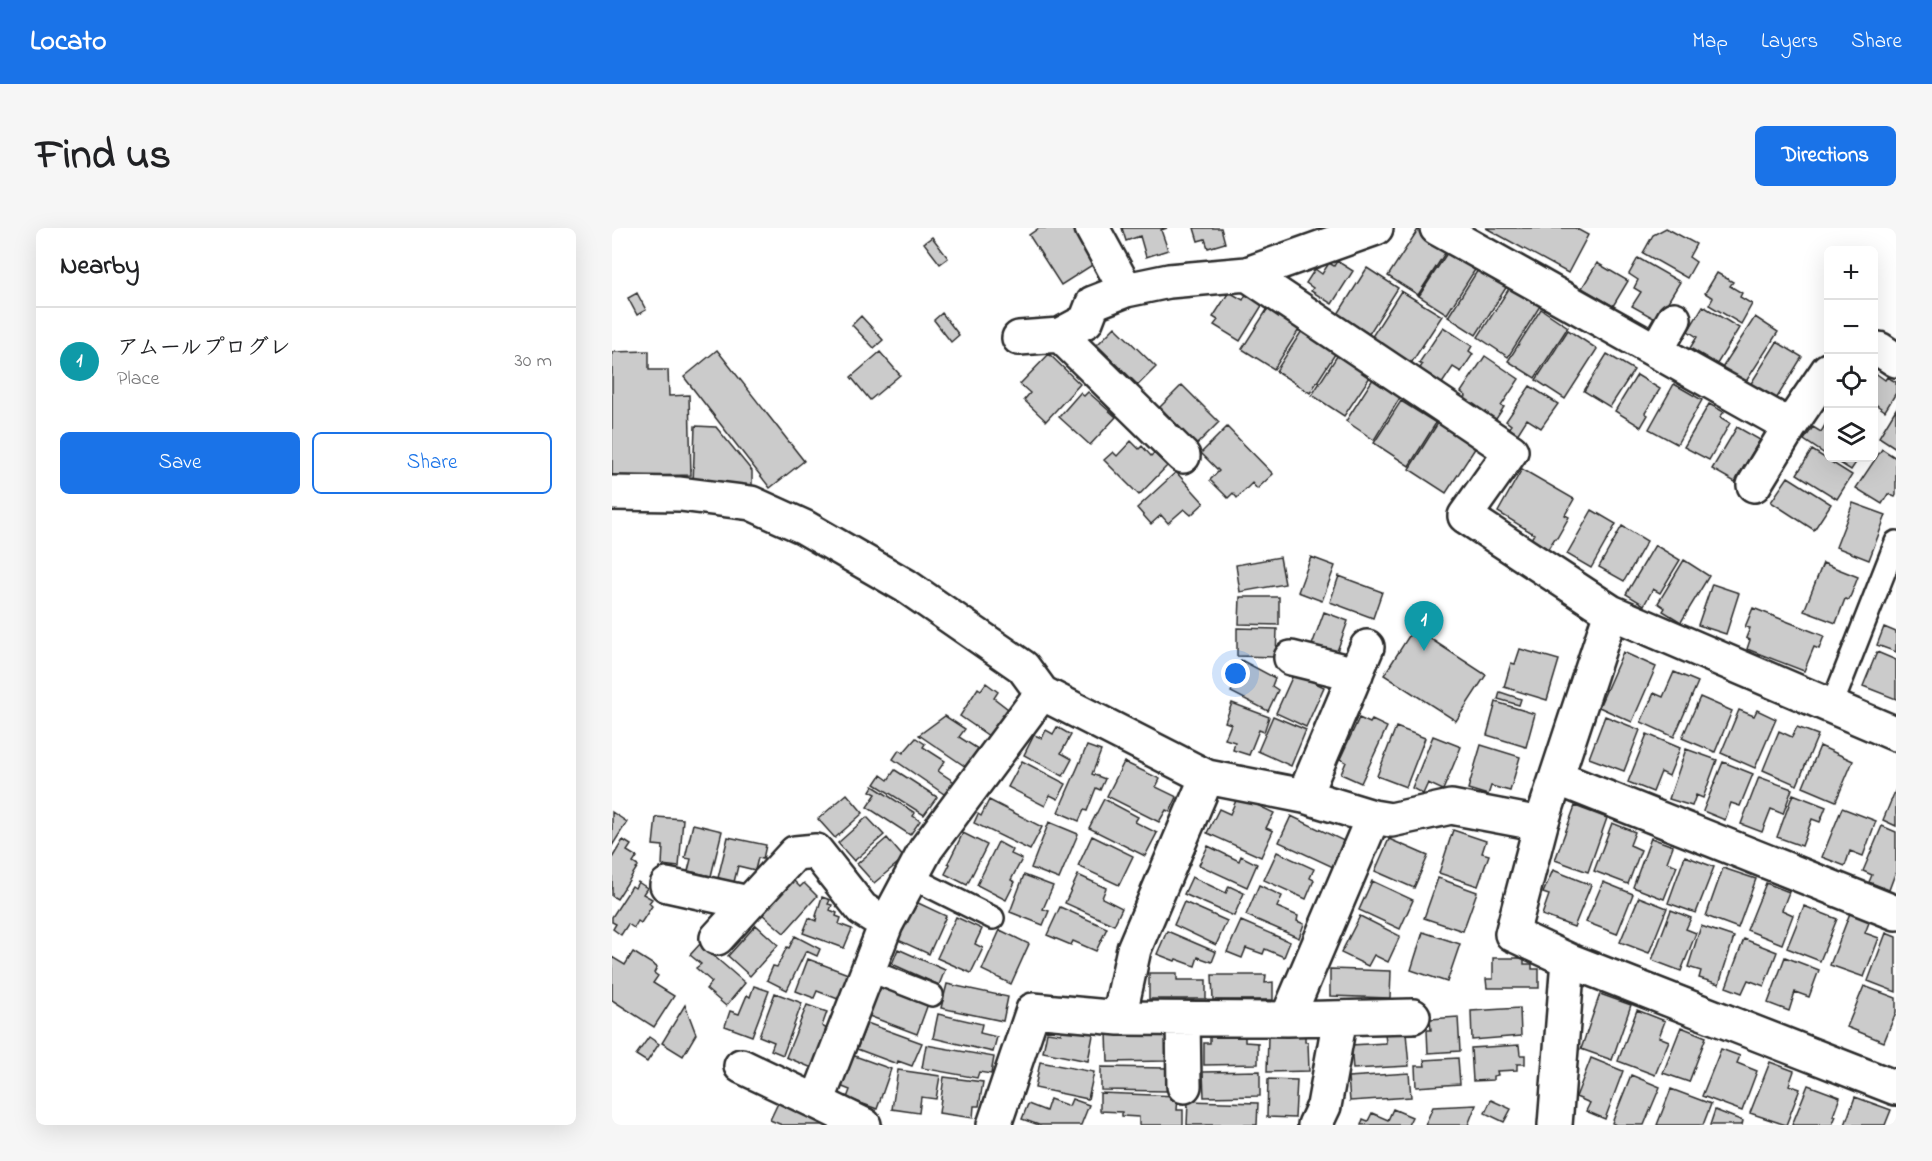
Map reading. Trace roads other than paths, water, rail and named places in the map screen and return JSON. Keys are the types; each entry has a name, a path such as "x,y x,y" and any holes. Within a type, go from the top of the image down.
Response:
{"street":[{"path":"1092,228 1126,290"},
{"path":"1019,338 1060,335 1086,321 1093,303 1126,290 1169,281 1247,274 1376,228"},
{"path":"1437,228 1790,426"},
{"path":"1247,274 1511,452 1465,516 1611,612 1896,734"},
{"path":"1656,351 1674,319"},
{"path":"1060,335 1183,456"},
{"path":"1878,349 1896,360"},
{"path":"1754,485 1824,376"},
{"path":"612,493 680,494 751,503 804,527 906,586 1023,667 1042,693 1207,777 1304,796 1373,817 1391,820 1450,807 1541,824"},
{"path":"1611,612 1541,824 1512,934 1568,960 1896,1088"},
{"path":"1291,658 1361,661 1304,796"},
{"path":"817,1102 886,924 926,849 1042,693"},
{"path":"1119,1018 1134,949 1207,777"},
{"path":"1557,778 1896,913"},
{"path":"1287,1019 1373,817"},
{"path":"717,938 795,853 816,850 862,909 886,924"},
{"path":"667,885 748,903"},
{"path":"1555,1125 1568,960"},
{"path":"994,1125 1033,1010 1119,1018 1287,1019 1413,1016"},
{"path":"1315,1125 1324,1106 1340,1018"},
{"path":"1183,1019 1184,1086"},
{"path":"741,1066 864,1125"}],"lane":[{"path":"1832,705 1896,542"},
{"path":"911,877 993,918"},
{"path":"868,970 932,995"}],"place":[{"name":"アムールプログレ","path":"1424,651"}]}
